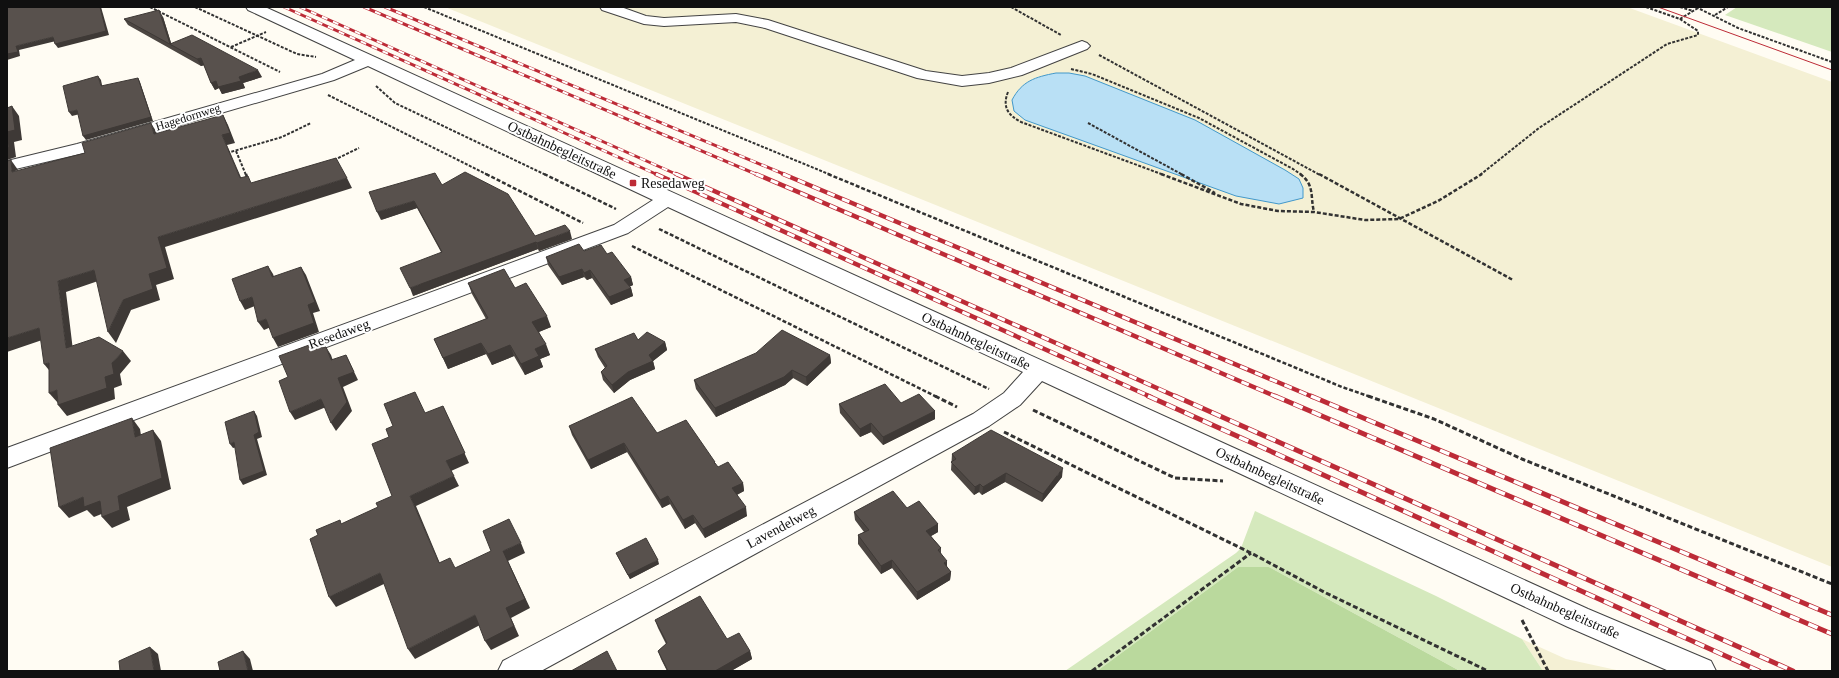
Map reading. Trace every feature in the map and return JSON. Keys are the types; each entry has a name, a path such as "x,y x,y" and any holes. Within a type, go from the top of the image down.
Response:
{"street":[{"name":"Ostbahnbegleitstraße","path":"253,7 367,61 1578,618 1701,671"},
{"path":"607,7 644,20 664,22 736,18 768,24 923,75 962,81 989,78 1016,72 1082,46"},
{"name":"Hagedornweg","path":"7,166 97,144 197,114 328,78 367,61"},
{"name":"Resedaweg","path":"7,458 621,229 667,199"},
{"name":"Lavendelweg","path":"512,671 981,420 1012,399 1039,370"}],"path":[{"path":"150,7 587,224"},
{"path":"195,7 297,54 322,58 347,70 374,84 395,103 637,218 1175,478 1230,481"},
{"path":"424,7 1342,387 1434,419 1522,459 1832,584"},
{"path":"1011,7 1513,280"},
{"path":"1009,90 1005,98 1004,107 1009,116 1241,204 1278,211 1314,212 1364,220 1399,219 1438,201 1486,172 1539,128 1667,44 1698,34 1698,30 1680,19 1646,7"},
{"path":"1680,7 1692,12"},
{"path":"1680,19 1692,12 1697,7 1738,28 1832,62"},
{"path":"1715,16 1728,7"},
{"path":"231,47 267,32"},
{"path":"1066,68 1092,74 1199,118 1269,155 1308,180 1312,189 1311,198 1314,212"},
{"path":"221,155 282,137 311,123"},
{"path":"1088,123 1222,197"},
{"path":"327,162 359,148"},
{"path":"236,150 250,185"},
{"path":"626,242 963,410"},
{"path":"1003,431 1251,553 1326,593 1488,671"},
{"path":"1092,671 1251,553"},
{"path":"1518,613 1548,671"}],"shaded area":[{"path":"445,7 1627,7 1832,82 1832,567"},
{"path":"1522,639 1566,659 1621,671 1543,671"}],"green space":[{"path":"1737,7 1832,7 1832,52 1725,15"},
{"path":"1255,511 1436,596 1522,639 1543,671 1460,671 1269,567 1238,567 1097,671 1065,671 1236,553 1241,548"},
{"path":"1238,567 1269,567 1460,671 1097,671"}],"water":[{"path":"1056,73 1069,73 1085,76 1195,120 1299,179 1303,188 1303,198 1279,204 1236,196 1025,120 1014,111 1012,100 1020,88 1035,78"}],"building":[{"path":"7,7 100,7 106,31 55,44 53,37 16,46 18,52 7,54"},
{"path":"159,10 170,44 192,35 258,70 239,77 241,81 218,87 216,81 211,83 201,58 197,59 124,19"},
{"path":"98,76 101,86 138,78 151,117 83,136 77,110 69,112 63,86"},
{"path":"12,106 15,130 7,132 7,108"},
{"path":"223,115 230,133 222,135 240,178 248,176 251,183 336,158 347,178 158,237 167,268 149,274 153,289 123,300 108,332 94,270 58,281 66,348 99,337 123,351 112,363 114,374 105,377 107,388 58,405 57,390 49,393 49,363 44,364 39,328 7,338 7,161 11,160 12,172 85,153 82,143 151,123 154,134"},
{"path":"7,132 9,147 7,148"},
{"path":"465,172 508,194 535,236 565,225 570,231 410,288 400,268 442,252 414,201 377,212 369,192 435,173 442,185"},
{"path":"579,244 584,251 601,245 607,254 612,252 631,277 624,280 631,288 609,297 590,270 584,273 582,269 559,277 546,257"},
{"path":"268,266 272,277 301,267 315,302 308,305 314,323 273,338 266,319 258,322 252,297 240,301 232,279"},
{"path":"504,269 515,288 526,283 547,316 532,322 546,344 535,349 539,356 521,364 510,345 488,354 481,343 443,358 434,339 488,318 468,283"},
{"path":"782,330 830,355 806,377 792,370 784,377 715,408 694,380 756,353"},
{"path":"647,332 665,342 649,355 653,361 628,372 612,385 601,372 607,366 595,349 634,333 638,340"},
{"path":"320,341 322,348 326,347 331,360 346,355 354,372 338,378 347,402 331,423 321,399 290,412 279,381 288,377 279,356"},
{"path":"885,384 901,403 919,394 935,411 883,437 871,423 860,429 839,404"},
{"path":"415,392 425,413 443,406 465,453 446,461 454,476 410,496 439,563 450,558 455,568 491,551 483,531 509,519 521,543 503,551 525,599 506,608 514,626 485,641 475,615 408,649 380,573 329,597 310,539 318,535 316,530 340,520 341,524 378,507 376,503 392,496 372,444 389,437 386,429 393,426 384,404"},
{"path":"632,397 657,433 686,420 715,462 714,463 718,467 728,462 743,483 732,488 746,507 703,529 693,515 683,520 668,496 660,500 624,443 588,460 569,426"},
{"path":"254,411 259,432 254,435 264,471 240,480 234,442 230,444 225,422"},
{"path":"132,418 135,437 153,430 162,478 118,496 120,510 102,517 100,501 84,507 83,497 59,507 50,448"},
{"path":"991,430 1063,468 1043,494 1006,473 983,487 980,484 975,487 951,462 956,459 952,454"},
{"path":"893,491 907,508 919,501 938,524 926,531 941,548 938,550 947,561 944,563 951,572 917,592 892,560 881,566 858,535 869,530 854,512"},
{"path":"646,538 658,560 628,575 616,553"},
{"path":"700,596 727,639 739,633 750,651 715,671 668,671 658,651 667,643 655,620"},
{"path":"150,647 154,671 120,671 119,661"},
{"path":"243,651 248,671 220,671 218,662"},
{"path":"607,651 617,671 571,671"}],"tram line":[{"path":"1658,7 1832,70"}],"railway":[{"path":"284,7 658,175"},
{"path":"300,7 678,175"},
{"path":"364,7 758,175"},
{"path":"385,7 786,175"},
{"path":"656,174 1151,397"},
{"path":"676,174 1177,397"},
{"path":"756,174 1277,397"},
{"path":"783,174 1313,397"},
{"path":"1148,396 1759,671"},
{"path":"1175,396 1793,671"},
{"path":"1275,396 1832,634"},
{"path":"1311,396 1832,615"}],"place":[{"name":"Resedaweg","path":"633,183"}]}
